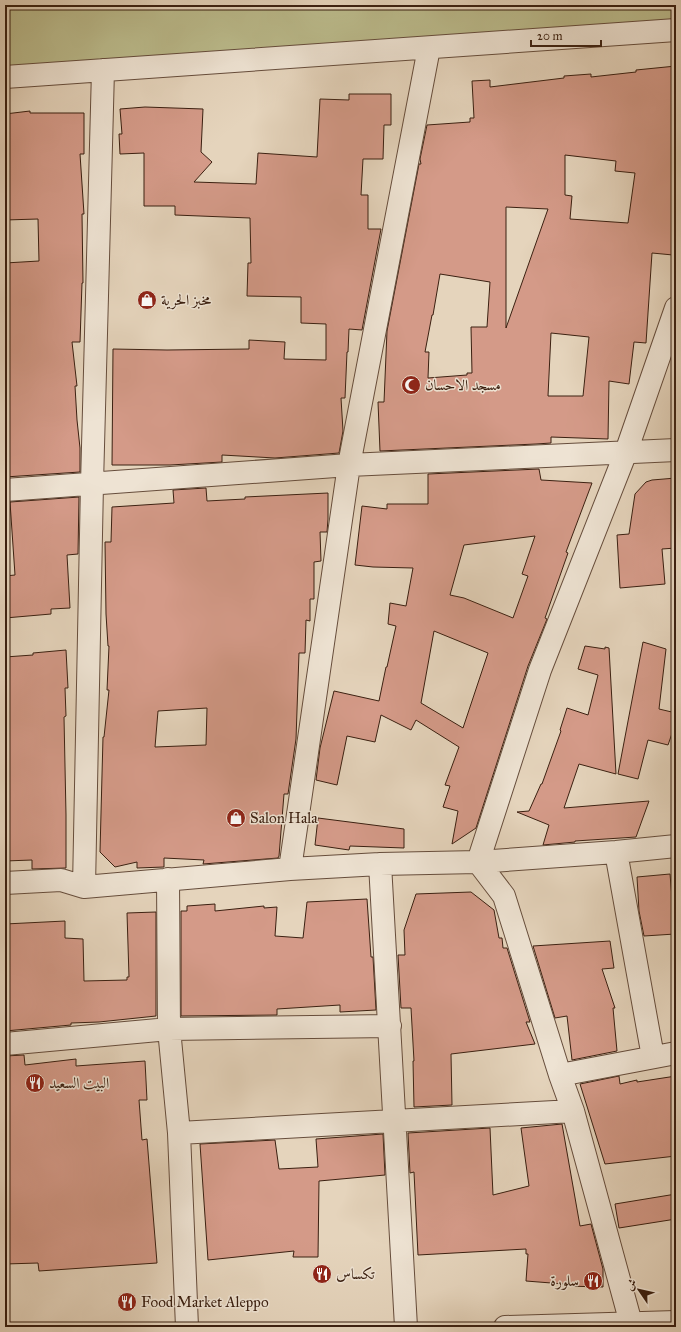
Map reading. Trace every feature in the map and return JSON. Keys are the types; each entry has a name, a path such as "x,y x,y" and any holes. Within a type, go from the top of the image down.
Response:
{"street":[{"path":"5,77 676,30"},
{"path":"290,869 349,465 429,48"},
{"path":"84,887 92,484 104,70"},
{"path":"478,862 540,670 626,452 676,308"},
{"path":"5,490 349,465 676,450"},
{"path":"5,883 61,880 84,887 290,869 380,864 478,862 676,846"},
{"path":"616,852 653,1056"},
{"path":"478,862 504,896 560,1075 573,1111 632,1325"},
{"path":"380,864 406,1327"},
{"path":"168,879 169,1029 179,1133 187,1327"},
{"path":"5,1044 169,1029 390,1026"},
{"path":"560,1075 653,1056 676,1053"},
{"path":"179,1133 573,1111"},
{"path":"505,1327 632,1325 676,1322"}],"green space":[{"path":"5,5 676,5 676,30 5,77"}],"building":[{"path":"676,66 676,227 673,255 652,253 646,343 634,342 629,384 609,381 608,439 551,437 551,443 380,451 378,402 384,402 387,331 419,164 421,164 420,159 427,125 470,122 470,118 474,118 472,81 490,80 490,87 564,78 564,76 591,74 591,77 636,72 636,70","holes":["565,155 616,161 615,171 635,173 628,223 570,219 572,196 565,195","506,207 548,209 506,328","440,274 490,282 487,327 471,327 472,373 467,373 467,375 428,378 429,352 425,352","551,333 589,337 583,396 548,396"]},
{"path":"349,94 391,94 391,125 384,125 383,159 363,159 361,195 368,195 368,229 381,229 362,330 349,329 345,398 341,398 343,431 339,453 275,458 222,455 222,462 170,465 112,465 113,349 249,349 249,340 285,342 284,359 326,360 326,324 301,323 301,297 247,296 248,263 251,263 250,218 175,215 175,206 144,206 144,153 120,154 119,134 122,134 120,109 145,107 203,109 201,152 212,162 194,182 256,184 258,153 317,157 320,99 349,100"},
{"path":"30,111 30,113 84,113 84,154 80,154 84,214 82,214 83,283 80,342 72,342 77,386 75,386 80,448 80,472 5,477 5,263 39,261 38,219 5,220 5,114"},
{"path":"539,469 541,480 592,483 566,552 568,553 545,618 547,619 528,666 476,828 452,844 458,811 443,807 450,786 445,785 459,747 416,720 411,730 381,715 375,742 347,736 337,785 316,780 320,748 334,691 379,701 396,626 388,624 390,603 406,606 413,568 355,565 362,506 387,509 387,504 428,504 428,474","holes":["535,536 522,574 528,576 513,618 464,598 450,595 464,545","434,631 488,653 463,728 421,703"]},
{"path":"676,478 676,548 662,549 665,584 620,588 617,535 629,534 635,494 646,482"},
{"path":"206,488 207,501 245,499 245,497 328,493 327,532 320,532 321,561 314,562 314,599 310,599 310,621 306,620 305,653 299,653 296,739 288,794 284,794 278,858 203,864 204,860 164,858 164,867 137,868 137,862 115,867 100,852 103,737 109,690 107,690 109,646 106,614 105,542 111,542 112,507 174,503 173,490","holes":["207,708 206,745 155,747 158,711"]},
{"path":"79,497 78,554 67,555 70,608 51,609 51,614 5,618 5,576 15,575 10,502"},
{"path":"643,642 666,649 659,709 676,713 676,722 668,745 648,740 638,779 618,774"},
{"path":"585,646 605,649 605,647 609,648 616,774 579,764 564,808 649,801 636,837 575,841 543,845 549,825 517,812 529,811 542,784 561,731 560,730 567,708 588,715 598,675 578,669"},
{"path":"66,650 68,688 65,688 66,716 64,717 66,868 32,869 32,860 5,861 5,657 33,655 33,653"},
{"path":"318,818 404,829 404,848 350,846 349,850 315,845"},
{"path":"670,874 675,934 644,936 639,911 637,877"},
{"path":"471,892 494,910 499,938 502,938 503,948 507,948 530,1022 526,1022 535,1044 451,1054 452,1105 414,1107 414,1061 411,1008 401,1008 398,955 405,955 404,930 416,894"},
{"path":"367,899 371,957 373,957 376,1010 340,1012 340,1005 277,1009 277,1015 181,1016 181,911 187,911 187,906 215,904 215,911 264,906 264,908 277,907 275,936 303,938 307,902"},
{"path":"156,912 156,1016 99,1022 71,1023 71,1025 5,1031 5,924 65,921 65,938 83,939 84,981 127,980 127,977 129,977 127,913"},
{"path":"610,941 614,968 602,969 615,1008 613,1008 617,1051 572,1060 567,1016 555,1018 533,946"},
{"path":"24,1055 25,1065 76,1059 76,1066 145,1061 147,1100 139,1100 142,1140 147,1139 157,1263 39,1271 38,1263 5,1264 5,1056"},
{"path":"619,1076 620,1084 637,1080 637,1082 676,1076 676,1156 605,1164 580,1084"},
{"path":"562,1124 580,1226 591,1224 603,1269 603,1287 564,1286 564,1284 526,1281 528,1254 526,1254 526,1249 418,1255 414,1172 410,1173 408,1133 490,1128 493,1195 529,1186 521,1128"},
{"path":"383,1134 385,1175 319,1181 318,1257 293,1257 294,1251 208,1260 200,1144 275,1140 279,1169 318,1167 316,1139"},
{"path":"676,1194 676,1219 619,1228 615,1204"}],"place":[{"name":"مخبز الحرية","path":"147,300"},
{"name":"مسجد الاحسان","path":"411,385"},
{"name":"Salon Hala","path":"236,818"},
{"name":"البيت السعيد","path":"35,1083"},
{"name":"تكساس","path":"322,1274"},
{"name":"سلورة","path":"593,1281"},
{"name":"Food Market Aleppo","path":"127,1302"}]}
